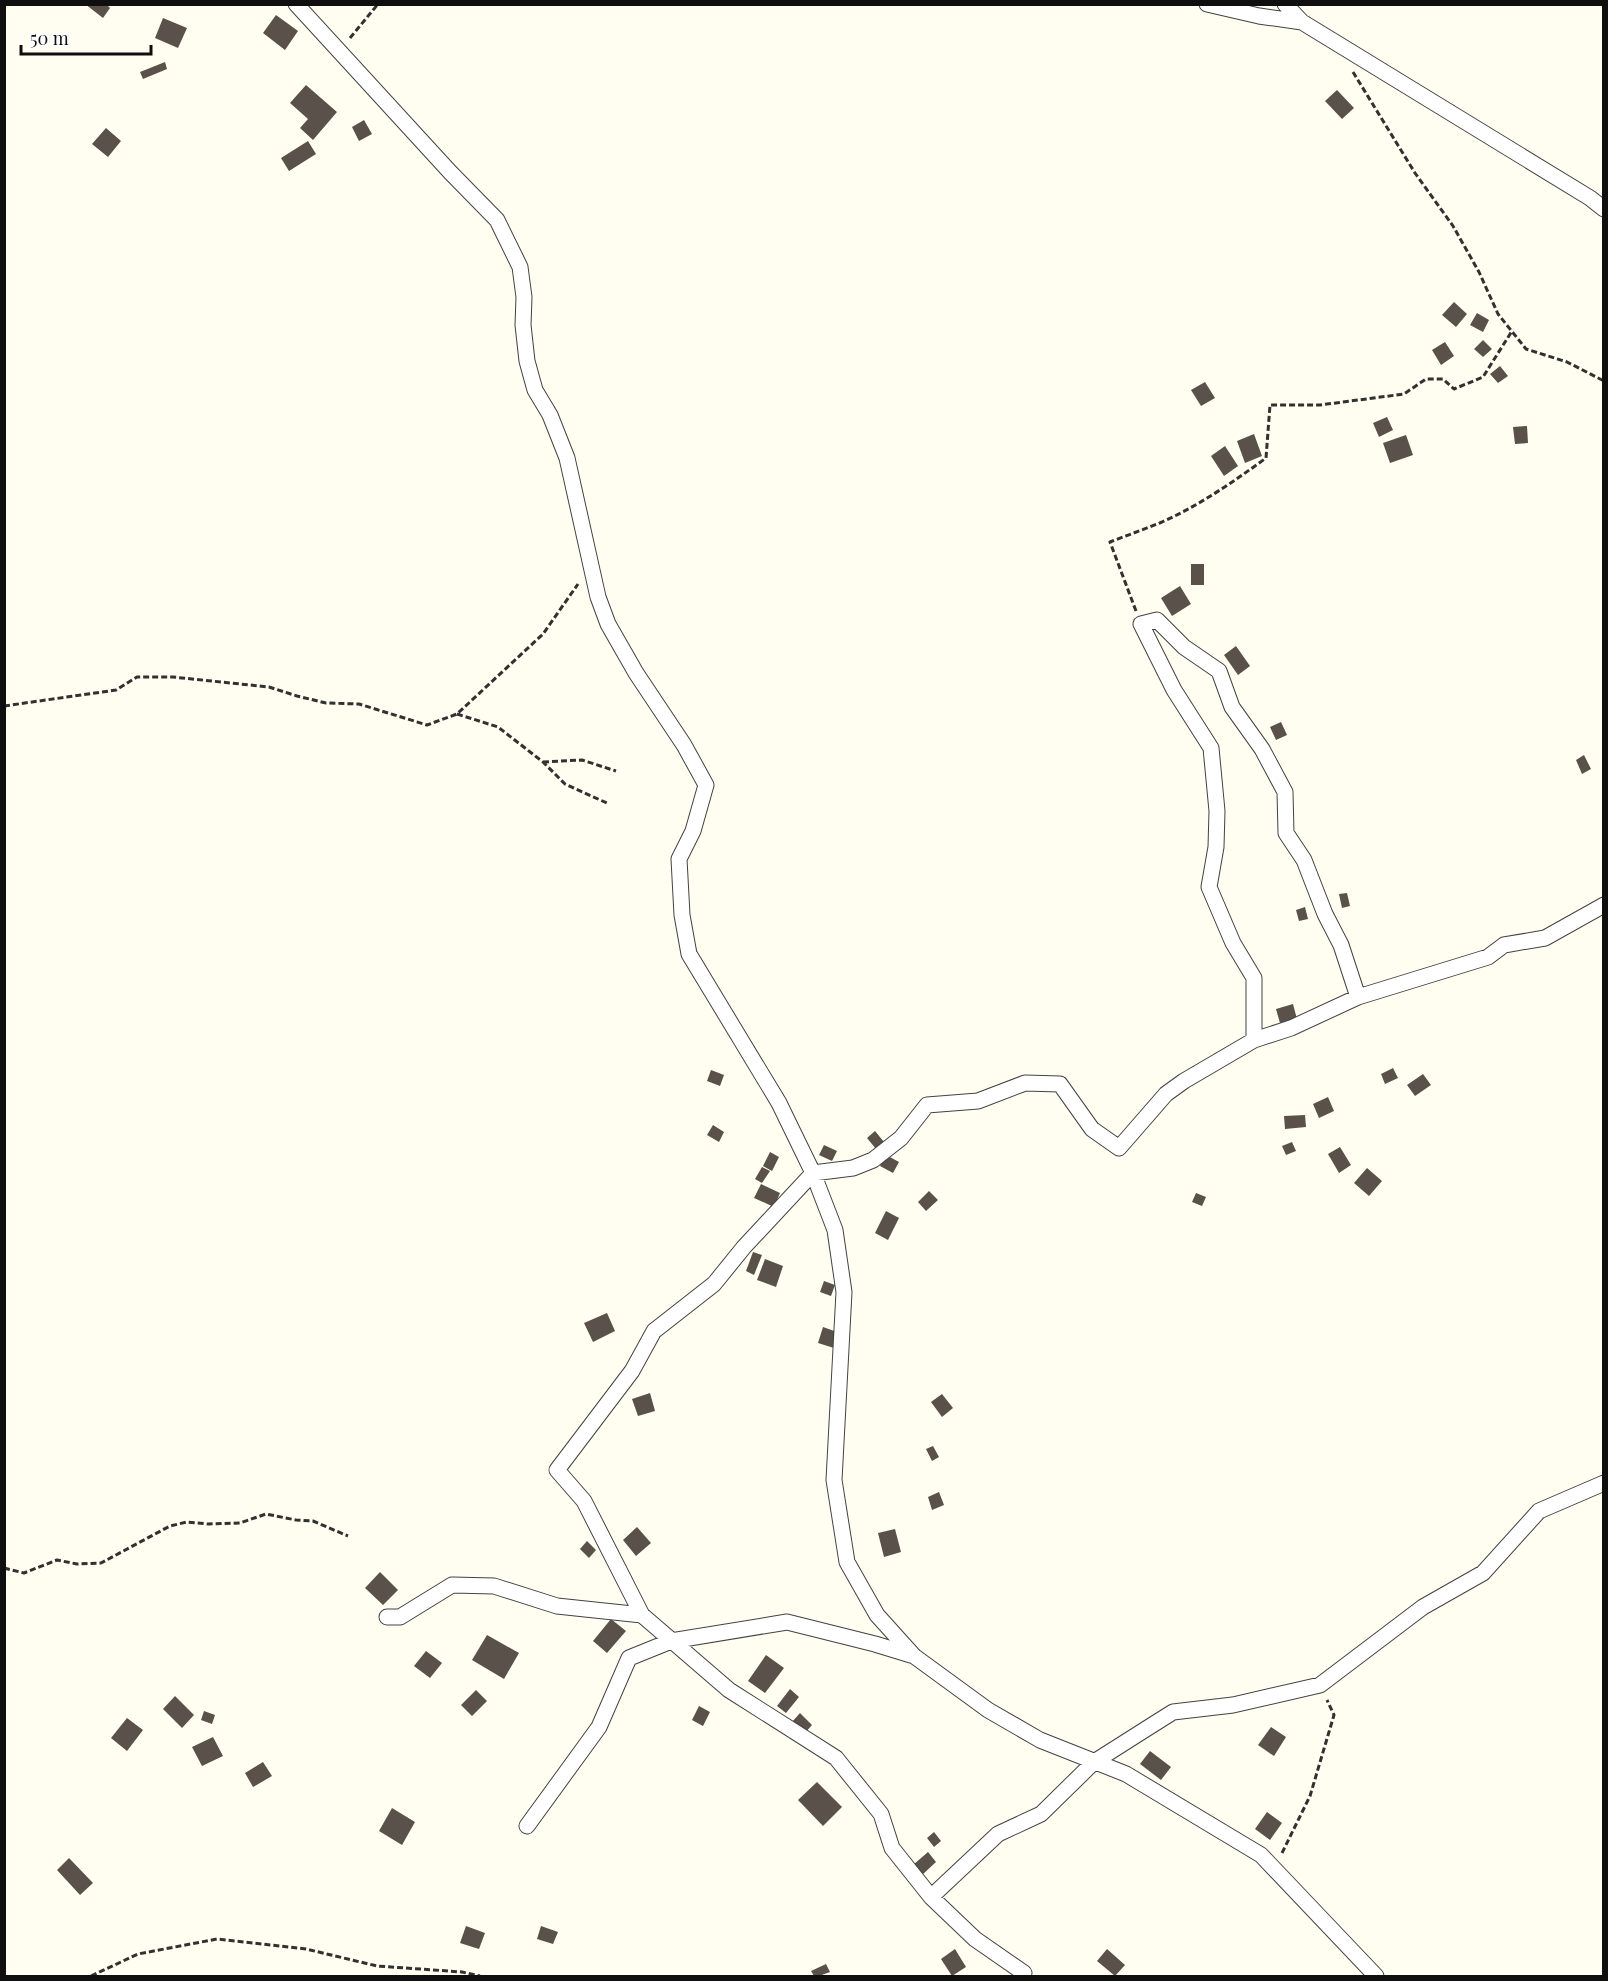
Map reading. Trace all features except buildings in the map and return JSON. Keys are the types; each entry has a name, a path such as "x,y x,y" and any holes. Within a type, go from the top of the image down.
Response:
{"street":[{"path":"296,4 497,220 520,267 527,361 535,390 550,415 567,458 598,597 608,624 636,673 684,746 706,785 693,831 679,859 682,915 689,954 779,1103 813,1173 835,1230 844,1292 834,1480 847,1562 877,1615 914,1656 988,1710 1040,1740 1126,1774 1261,1855 1376,1977"},
{"path":"1207,4 1259,16 1302,22"},
{"path":"1285,4 1302,22 1590,198 1604,209"},
{"path":"1254,1040 1254,978 1233,943 1209,887 1216,847 1217,811 1211,748 1174,690 1141,624 1157,620 1184,647 1219,671 1232,706 1262,749 1285,792 1286,833 1304,860 1325,914 1341,945 1358,997"},
{"path":"1024,1973 975,1939 931,1897 892,1848 881,1814 836,1758 729,1690 642,1616 584,1501 557,1470 632,1371 654,1331 714,1284 744,1247 813,1173 853,1168 873,1160 901,1138 927,1105 978,1101 1025,1083 1060,1084 1092,1130 1119,1148 1166,1094 1254,1040 1291,1028 1358,997 1488,957 1504,945 1545,938 1604,905"},
{"path":"931,1897 998,1834 1041,1814 1094,1761 1173,1712 1233,1705 1320,1685 1423,1607 1483,1574 1539,1511 1604,1483"},
{"path":"387,1617 400,1617 452,1585 494,1586 557,1606 642,1616"},
{"path":"527,1826 599,1727 629,1658 671,1641 787,1622 914,1656"}],"path":[{"path":"339,50 378,4"},
{"path":"1352,70 1415,173 1453,226 1479,272 1498,314 1526,348 1567,362 1604,381"},
{"path":"1141,624 1110,542 1162,522 1195,505 1266,458 1270,405 1320,405 1404,394 1426,379 1443,379 1454,389 1483,377 1512,331"},
{"path":"4,706 116,690 137,677 173,677 269,687 326,703 359,704 427,725 457,714 543,634 591,566"},
{"path":"457,714 498,726 543,762 566,784 609,804"},
{"path":"543,762 582,760 616,771"},
{"path":"4,1568 24,1573 57,1560 77,1564 101,1563 170,1526 187,1522 240,1523 266,1514 296,1521 313,1521 348,1536"},
{"path":"1274,1869 1310,1796 1334,1714 1320,1685"},
{"path":"91,1977 138,1954 217,1939 306,1949 377,1966 462,1972 480,1977"}]}
